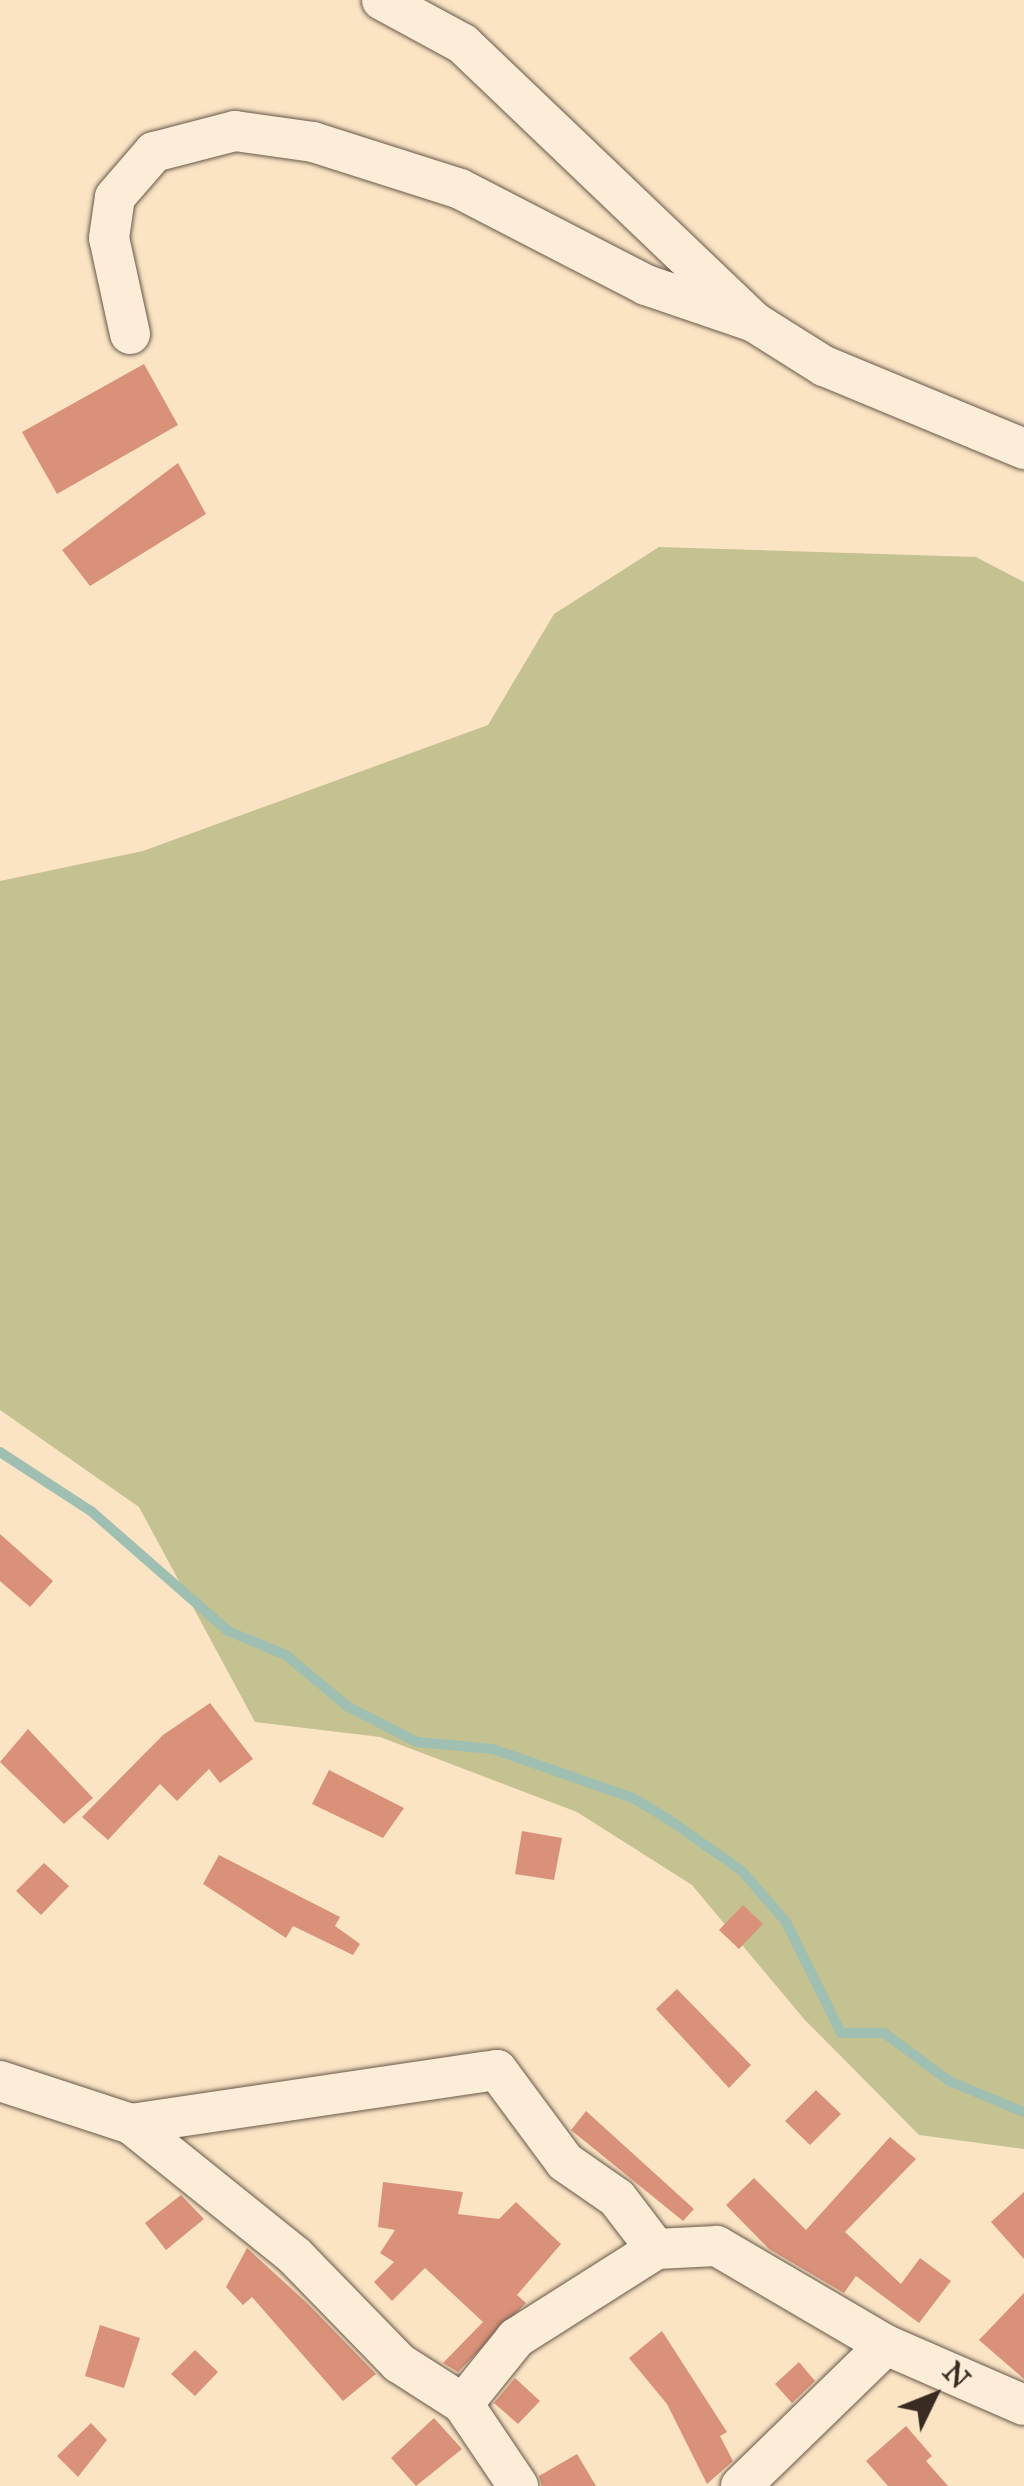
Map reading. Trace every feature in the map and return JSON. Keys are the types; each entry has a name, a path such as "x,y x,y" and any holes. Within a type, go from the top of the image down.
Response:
{"street":[{"path":"382,0 463,44 754,322 824,366 1024,449"},
{"path":"130,334 109,238 115,197 154,152 235,131 313,142 460,188 646,286 754,322"},
{"path":"131,2124 497,2070 565,2162 617,2198 656,2249"},
{"path":"3,2087 131,2124 294,2255 399,2363 464,2404 518,2486"},
{"path":"464,2404 516,2338 656,2249 718,2246 886,2345 1024,2405"},
{"path":"741,2486 886,2345"}],"shaded area":[{"path":"659,547 976,557 1024,582 1024,2149 919,2135 804,2019 692,1885 577,1812 380,1737 255,1722 139,1507 0,1410 0,881 143,851 488,725 554,614"}],"building":[{"path":"144,364 178,425 57,494 22,432"},
{"path":"178,463 206,514 90,586 62,550"},
{"path":"0,1534 53,1581 30,1607 0,1581"},
{"path":"210,1703 253,1759 220,1783 209,1769 177,1801 160,1784 108,1840 82,1817 163,1735"},
{"path":"28,1729 93,1798 64,1824 0,1762"},
{"path":"329,1770 404,1808 383,1838 312,1804"},
{"path":"522,1831 562,1838 554,1880 515,1874"},
{"path":"219,1855 340,1917 335,1926 360,1944 353,1955 293,1926 286,1938 203,1884"},
{"path":"44,1863 69,1886 41,1915 16,1891"},
{"path":"743,1905 763,1924 739,1949 719,1930"},
{"path":"677,1989 751,2065 729,2088 656,2009"},
{"path":"816,2090 841,2114 810,2145 785,2121"},
{"path":"586,2111 694,2209 683,2221 571,2130"},
{"path":"890,2137 916,2159 845,2232 901,2284 920,2258 951,2281 919,2323 856,2276 844,2293 769,2249 726,2205 754,2178 806,2230"},
{"path":"383,2182 463,2192 458,2214 499,2219 516,2202 561,2244 517,2295 526,2303 458,2372 443,2363 483,2322 425,2268 392,2301 374,2282 394,2262 380,2253 395,2230 378,2227"},
{"path":"1024,2192 1024,2259 991,2222"},
{"path":"181,2195 204,2219 166,2250 145,2223"},
{"path":"247,2248 376,2374 343,2401 252,2297 243,2305 226,2287"},
{"path":"1024,2293 1024,2379 979,2340"},
{"path":"100,2325 140,2338 124,2388 85,2376"},
{"path":"662,2331 727,2432 720,2436 733,2461 707,2484 667,2404 629,2358"},
{"path":"195,2350 218,2372 195,2396 171,2374"},
{"path":"799,2362 815,2381 792,2403 775,2384"},
{"path":"515,2378 540,2401 518,2424 494,2403"},
{"path":"434,2418 462,2449 416,2486 391,2458"},
{"path":"91,2423 107,2440 78,2477 57,2456"},
{"path":"906,2426 932,2456 926,2461 948,2486 888,2486 866,2461"},
{"path":"577,2454 596,2486 542,2486 539,2476"}],"waterway":[{"path":"0,1452 91,1511 228,1631 286,1655 347,1706 417,1742 493,1749 633,1798 668,1819 742,1871 786,1922 841,2033 884,2033 949,2081 1024,2112"}]}
